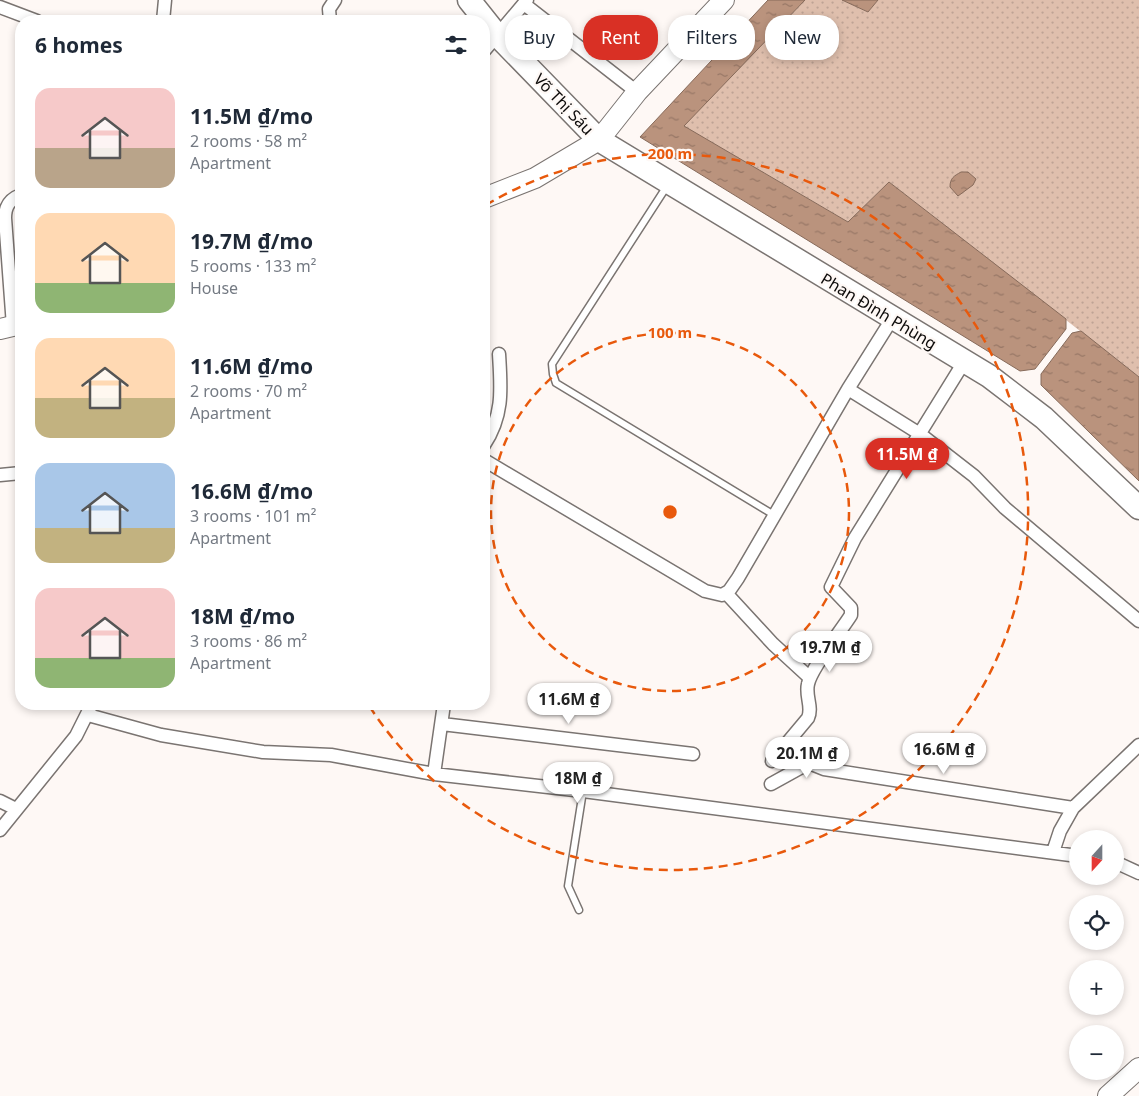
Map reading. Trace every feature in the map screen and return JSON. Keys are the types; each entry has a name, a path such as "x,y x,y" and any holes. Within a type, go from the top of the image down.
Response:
{"highway":[{"name":"Võ Thị Sáu","path":"469,0 477,15"},
{"name":"Võ Thị Sáu","path":"491,43 599,140"},
{"name":"Phan Đình Phùng","path":"599,140 964,362 1022,400 1073,445 1139,508"}],"main road":[{"path":"490,196 534,178 599,140 637,92 724,0"},
{"path":"1108,1096 1139,1068"}],"street":[{"path":"164,15 165,0"},
{"path":"330,15 329,8 335,0"},
{"path":"491,43 526,2 637,92"},
{"path":"8,5 27,15"},
{"path":"12,327 4,218 7,205 15,198"},
{"path":"490,464 705,591 722,595 726,593 738,578 848,389 892,319"},
{"path":"490,433 498,417 502,402 499,354"},
{"path":"772,761 810,714 807,691 810,678 852,613 851,608 831,587 855,538 964,362"},
{"path":"848,389 920,434 974,476 1005,508 1139,621"},
{"path":"0,475 15,474"},
{"path":"726,593 773,644 810,678"},
{"path":"0,830 76,736 89,710"},
{"path":"93,710 161,735 264,752 346,757 434,774 583,791 1069,855"},
{"path":"434,774 443,710"},
{"path":"442,724 693,754"},
{"path":"1053,852 1060,831 1073,808 1139,746"},
{"path":"771,784 809,763 827,749"},
{"path":"809,763 824,769 1073,808"},
{"path":"0,801 16,809"},
{"path":"1124,866 1139,873"}],"lane":[{"path":"669,183 552,364 552,374 556,383 774,515"},
{"path":"579,910 568,886 583,791"}],"shaded area":[{"path":"805,0 842,0 868,12 878,0 1139,0 1139,377 889,182 848,222 683,126 747,60 755,60 755,52 765,41 765,60 839,60 839,15 790,15"}],"water":[{"path":"768,0 805,0 791,15 765,15 765,42 755,52 754,15"},
{"path":"842,0 878,0 868,12"},
{"path":"712,60 747,60 684,126 848,222 889,182 1066,319 1066,329 1035,369 1020,371 640,137"},
{"path":"961,172 968,172 976,179 973,185 958,196 950,187 950,184 953,178"},
{"path":"1081,331 1139,377 1139,481 1041,385 1041,374 1072,333"}]}
